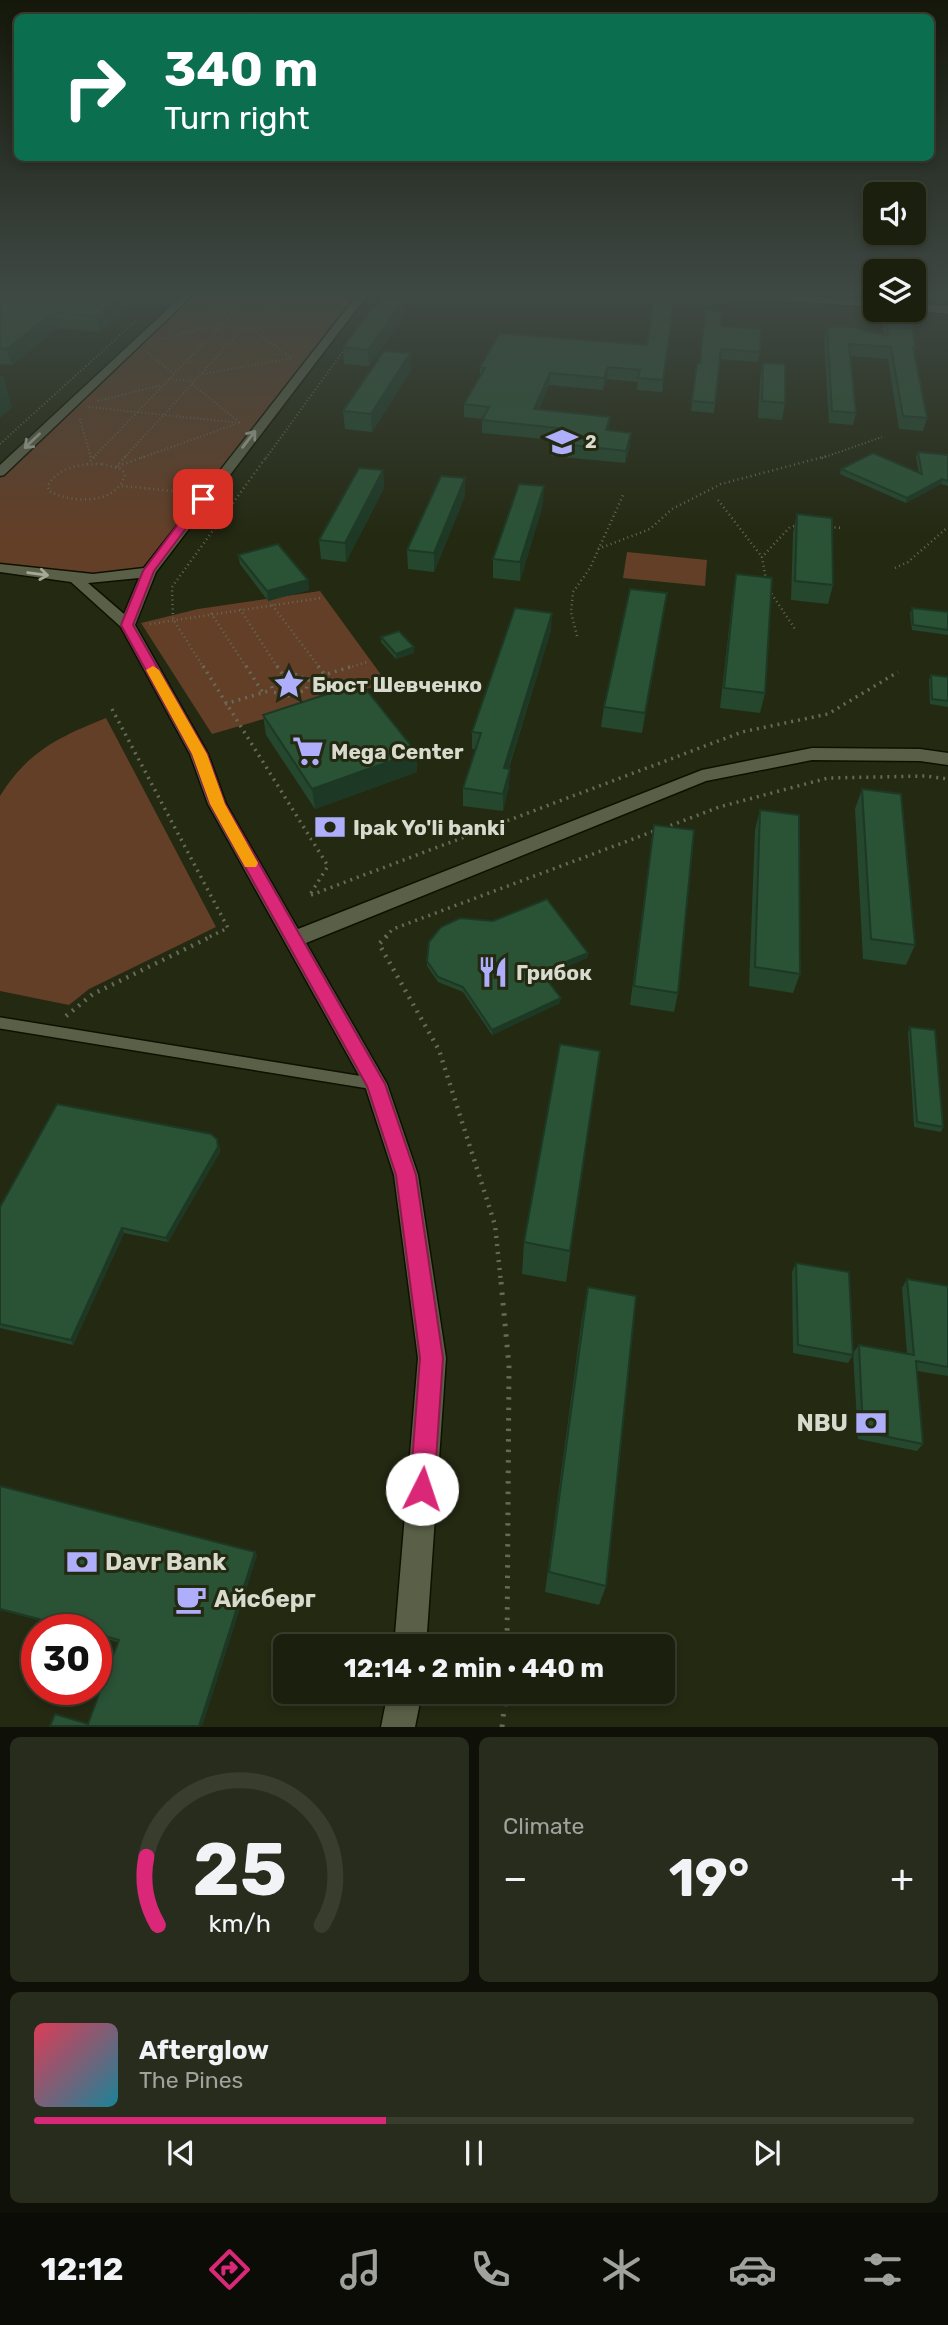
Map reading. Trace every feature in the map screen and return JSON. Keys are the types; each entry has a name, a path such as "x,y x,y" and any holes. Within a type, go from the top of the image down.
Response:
{"street":[{"path":"0,472 103,375"},
{"path":"127,625 149,571 300,375"},
{"path":"0,568 76,579 108,580 149,571"},
{"path":"76,579 127,625 200,754 217,804 376,1084 406,1175 432,1358 412,1634"},
{"path":"294,939 702,776 812,754 919,755 948,759"},
{"path":"398,1727 403,1704"}],"lane":[{"path":"0,1023 376,1084"}],"path":[{"path":"0,444 77,375"},
{"path":"87,464 173,375"},
{"path":"116,467 200,375"},
{"path":"326,375 172,587 173,619 328,866 309,896 742,732 828,714 898,672"},
{"path":"169,379 193,382 240,423"},
{"path":"164,385 88,405 240,423"},
{"path":"80,419 92,459"},
{"path":"184,492 121,486 102,497 64,499 49,491 48,485 57,474 87,464 116,467 240,423"},
{"path":"598,550 626,542 643,533 669,516 673,509 721,484 816,460 882,437"},
{"path":"116,467 125,474 121,486"},
{"path":"577,636 571,612 573,592 598,550 624,493"},
{"path":"718,500 762,557 768,589 795,629"},
{"path":"762,557 790,527 809,526"},
{"path":"820,527 842,528"},
{"path":"895,568 908,562 948,527"},
{"path":"150,624 321,598"},
{"path":"272,605 325,674"},
{"path":"240,609 283,675"},
{"path":"211,613 263,693"},
{"path":"308,680 367,662"},
{"path":"272,690 273,681 283,675 300,675 308,680"},
{"path":"225,704 272,690 283,696 296,695 306,690 308,680"},
{"path":"49,1031 93,994 228,928 112,709"},
{"path":"507,1634 509,1366 495,1225 439,1050 379,944 393,929 719,807 828,778 926,776 948,779"},
{"path":"502,1727 505,1704"}],"shaded area":[{"path":"103,375 301,375 149,571 127,577 0,568 0,472"},
{"path":"627,552 707,560 705,586 623,578"},
{"path":"320,591 387,683 212,734 141,623 198,609"},
{"path":"106,718 216,927 89,989 69,1005 0,991 0,796 22,768 46,747"}],"building":[{"path":"368,375 396,375 371,414 343,411"},
{"path":"481,375 549,375 534,409 610,417 606,430 631,433 626,451 552,443 558,428 482,420 489,407 464,404"},
{"path":"567,375 605,375 604,378"},
{"path":"639,375 664,375 663,380 638,378"},
{"path":"695,375 718,375 715,403 692,401"},
{"path":"763,375 785,375 785,403 762,401"},
{"path":"830,375 852,375 856,413 832,411"},
{"path":"896,375 918,375 927,418 903,416"},
{"path":"918,452 948,455 948,481 942,479 907,498 841,469 873,453 922,474"},
{"path":"359,468 383,470 345,543 319,540"},
{"path":"441,476 465,478 434,553 407,550"},
{"path":"519,484 544,486 520,562 493,559"},
{"path":"797,514 832,518 833,585 795,581"},
{"path":"278,544 308,580 267,591 238,555"},
{"path":"736,574 772,578 765,693 724,688"},
{"path":"630,589 667,593 645,713 604,707"},
{"path":"515,608 552,613 504,768 510,769 503,794 463,788 481,733 472,732"},
{"path":"912,608 948,612 948,630 913,625"},
{"path":"399,631 414,647 396,654 381,637"},
{"path":"931,675 948,677 948,701 932,699"},
{"path":"361,683 416,752 312,789 263,715"},
{"path":"862,789 901,794 915,945 871,939"},
{"path":"760,810 799,815 800,974 755,967"},
{"path":"654,825 694,830 678,993 634,986"},
{"name":"Грибок","path":"547,899 588,953 541,972 561,998 492,1030 463,987 438,977 427,961 429,942 441,927 460,918 493,921"},
{"path":"910,1027 935,1030 943,1127 917,1122"},
{"path":"560,1044 600,1051 570,1251 524,1242"},
{"path":"57,1104 211,1134 217,1139 218,1147 166,1238 122,1228 71,1340 0,1324 0,1207"},
{"path":"796,1263 849,1272 853,1355 798,1345"},
{"path":"907,1279 948,1286 948,1367 916,1361 923,1444 863,1432 859,1345 914,1355"},
{"path":"588,1287 636,1296 606,1586 549,1572"},
{"path":"0,1486 255,1552 199,1726 50,1726 55,1714 88,1724 95,1705 112,1705 112,1659 119,1640 112,1638 112,1614 21,1614 0,1609"}],"slow traffic":[{"path":"153,670 200,754 217,804 250,863"}],"place":[{"name":"2","path":"562,442"},
{"name":"Бюст Шевченко","path":"289,684"},
{"name":"Mega Center","path":"308,751"},
{"name":"Ipak Yo'li banki","path":"330,827"},
{"name":"Грибок","path":"493,972"},
{"name":"NBU","path":"871,1423"},
{"name":"Davr Bank","path":"82,1562"},
{"name":"Айсберг","path":"191,1599"}],"route":[{"path":"203,499 149,571 127,625 200,754 217,804 376,1084 406,1175 432,1358 422,1489"}]}
